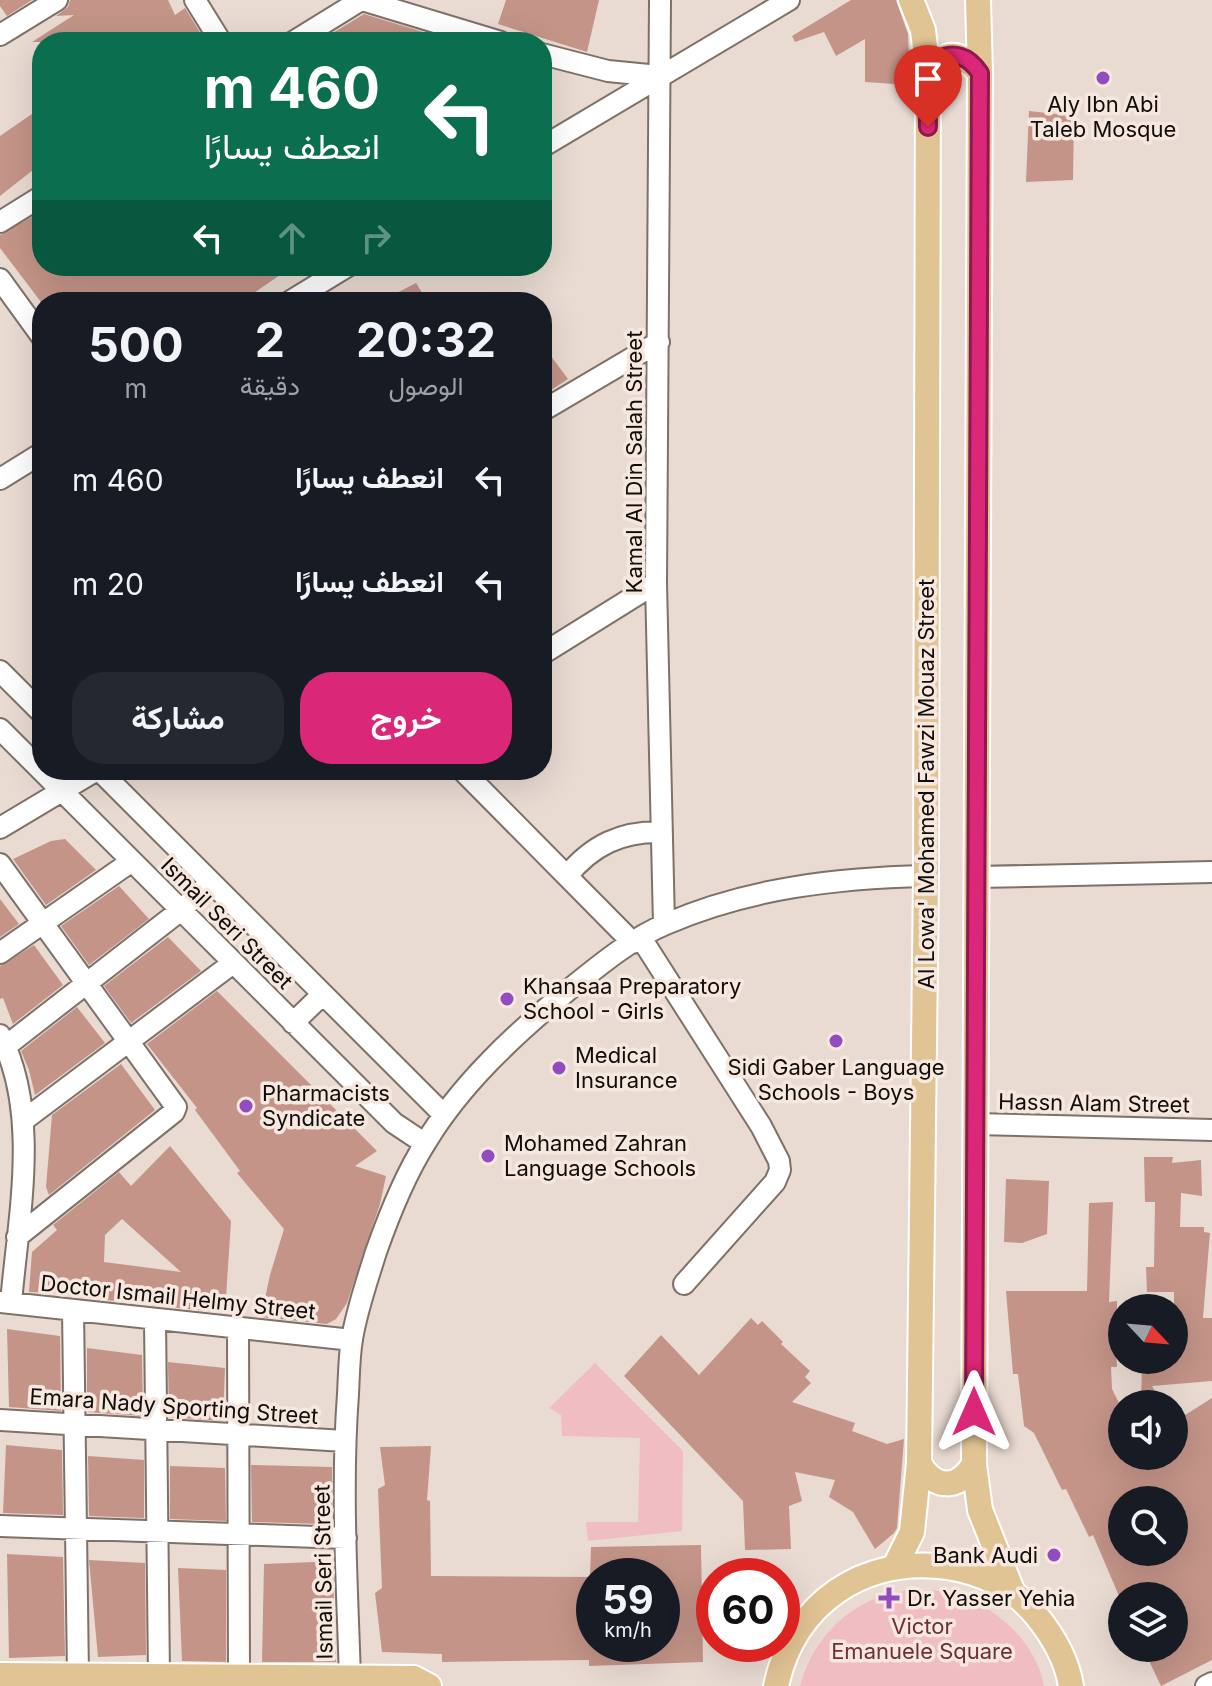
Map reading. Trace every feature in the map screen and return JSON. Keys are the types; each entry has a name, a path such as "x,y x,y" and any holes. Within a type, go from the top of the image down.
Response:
{"main road":[{"name":"Al Lowa' Mohamed Fawzi Mouaz Street","path":"895,1566 912,1532 919,1463 926,876 928,73 923,30 911,0"},
{"path":"978,0 974,1464 980,1510 1013,1593"},
{"path":"928,73 935,62 947,56 960,56 971,62 980,73"},
{"path":"919,1463 925,1474 934,1481 946,1484 958,1482 974,1464"},
{"path":"776,1686 787,1650 799,1630 813,1612 837,1591 865,1575 920,1563 967,1570 991,1579 1013,1593 1047,1629 1061,1653 1071,1686"},
{"path":"0,1675 414,1678 429,1686"}],"street":[{"path":"0,35 57,0"},
{"path":"195,0 215,32"},
{"path":"309,32 362,0 468,32"},
{"name":"Kamal Al Din Salah Street","path":"660,0 656,583 664,924"},
{"path":"552,141 789,0"},
{"path":"552,57 608,71 659,76"},
{"path":"0,222 32,202"},
{"path":"305,292 332,276"},
{"path":"0,279 32,323"},
{"path":"552,405 659,342"},
{"path":"0,479 32,459"},
{"path":"552,648 656,583"},
{"path":"0,671 32,703"},
{"name":"Ismail Seri Street","path":"0,729 32,761"},
{"name":"Ismail Seri Street","path":"51,780 401,1130 424,1143"},
{"path":"0,828 81,780"},
{"name":"Ismail Seri Street","path":"108,780 444,1115"},
{"path":"472,780 567,876 637,940 761,1126 780,1165 775,1182 684,1284"},
{"path":"567,876 578,862 608,841 626,834 662,832"},
{"path":"0,953 132,861"},
{"path":"0,864 175,1104 175,1110 17,1237"},
{"path":"977,877 1212,872"},
{"name":"Ismail Seri Street","path":"350,1678 345,1441 352,1340 363,1291 379,1243 424,1143 444,1115 487,1064 535,1018 586,976 664,924 763,893 817,883 871,877 926,876"},
{"path":"6,1303 17,1237 10,1204 24,1120 9,1084 3,1041 87,983 181,910 211,882"},
{"path":"24,1120 233,963"},
{"path":"293,1023 323,994"},
{"name":"Hassn Alam Street","path":"975,1124 1212,1130"},
{"name":"Doctor Ismail Helmy Street","path":"6,1303 352,1340"},
{"path":"73,1310 78,1676"},
{"path":"155,1319 159,1676"},
{"path":"238,1328 239,1677"},
{"name":"Emara Nady Sporting Street","path":"0,1420 345,1441"},
{"path":"0,1526 346,1538"},
{"path":"1206,1686 1212,1683"}],"green space":[{"path":"595,1363 683,1451 682,1531 588,1541 586,1522 638,1522 640,1438 562,1436 561,1415 549,1408"},
{"name":"Victor Emanuele Square","path":"906,1590 950,1593 982,1605 997,1615 1022,1639 1032,1654 1044,1686 800,1686 809,1661 832,1628 852,1611 869,1602"}],"building":[{"path":"0,0 32,0 7,16 0,6"},
{"path":"70,0 168,0 175,15 185,8 200,32 48,32 74,15 56,16 68,7"},
{"path":"506,0 599,0 587,52 552,41 552,32 523,32 498,24"},
{"path":"851,0 896,0 908,34 910,85 865,82 865,39 836,56 824,32 795,42 792,36"},
{"path":"364,14 423,32 334,32"},
{"path":"1029,111 1074,116 1073,180 1026,182"},
{"path":"32,114 32,171 0,196 0,136"},
{"path":"32,217 32,276 279,276 255,292 33,292 0,248 0,235"},
{"path":"416,283 422,292 398,292"},
{"path":"552,357 568,379 552,389"},
{"path":"65,839 96,870 46,905 13,859 51,841"},
{"path":"119,886 149,919 89,965 61,926"},
{"path":"0,899 19,924 0,937"},
{"path":"168,937 201,971 131,1023 104,986"},
{"path":"34,945 63,985 13,1024 3,998 0,999 0,966"},
{"path":"217,991 377,1151 355,1166 386,1176 380,1204 347,1303 336,1319 327,1324 261,1317 284,1229 237,1173 240,1171 195,1110 197,1108 147,1044"},
{"path":"77,1007 105,1043 35,1095 21,1051"},
{"path":"121,1064 155,1110 49,1195 46,1187 52,1115"},
{"path":"170,1146 231,1221 225,1313 106,1300 107,1295 29,1292 32,1252 57,1230 53,1225 119,1172 131,1186","holes":["122,1219 181,1272 104,1262 105,1235"]},
{"path":"1144,1157 1173,1157 1172,1163 1201,1160 1202,1196 1181,1193 1180,1227 1204,1227 1204,1232 1210,1233 1203,1318 1212,1318 1212,1381 1152,1386 1154,1390 1141,1390 1142,1374 1188,1374 1188,1294 1147,1292 1146,1267 1154,1267 1155,1202 1145,1202"},
{"path":"1006,1179 1049,1181 1047,1234 1022,1243 1004,1242"},
{"path":"1113,1202 1108,1294 1108,1374 1111,1374 1112,1390 1108,1390 1108,1470 1188,1470 1188,1413 1212,1398 1212,1660 1161,1686 1150,1662 1188,1662 1188,1582 1113,1582 1093,1535 1089,1537 1034,1433 1024,1426 1018,1374 1013,1374 1006,1291 1087,1291 1089,1203"},
{"path":"751,1318 758,1325 762,1321 810,1371 805,1377 811,1383 792,1402 855,1423 852,1431 887,1444 904,1439 897,1528 875,1549 853,1512 829,1497 835,1480 795,1472 802,1501 789,1506 791,1549 745,1550 743,1501 624,1376 661,1335 699,1375"},
{"path":"7,1329 60,1336 61,1411 9,1407"},
{"path":"87,1348 142,1355 143,1416 87,1412"},
{"path":"168,1362 225,1368 223,1421 169,1417"},
{"path":"6,1445 62,1450 63,1515 3,1513"},
{"path":"431,1446 427,1500 430,1501 431,1576 576,1577 576,1660 442,1662 442,1654 382,1652 375,1593 382,1588 378,1489 385,1485 380,1447"},
{"path":"88,1456 144,1460 144,1518 89,1516"},
{"path":"251,1465 332,1467 332,1512 329,1520 324,1524 252,1522"},
{"path":"170,1466 225,1468 226,1521 170,1519"},
{"path":"701,1545 701,1558 696,1558 696,1662 703,1662 589,1666 589,1662 680,1662 680,1558 591,1558 591,1547"},
{"path":"7,1554 63,1557 65,1656 9,1658"},
{"path":"89,1560 145,1563 146,1655 98,1657"},
{"path":"314,1562 329,1566 333,1572 336,1662 262,1662 264,1564"},
{"path":"178,1568 226,1570 226,1662 182,1661"}],"place":[{"name":"Aly Ibn Abi Taleb Mosque","path":"1103,78"},
{"name":"Khansaa Preparatory School - Girls","path":"507,999"},
{"name":"Sidi Gaber Language Schools - Boys","path":"836,1041"},
{"name":"Medical Insurance","path":"559,1068"},
{"name":"Pharmacists Syndicate","path":"246,1106"},
{"name":"Mohamed Zahran Language Schools","path":"488,1156"},
{"name":"Bank Audi","path":"1054,1555"},
{"name":"Dr. Yasser Yehia","path":"889,1598"}],"route":[{"path":"928,127 928,73 935,62 947,56 960,56 971,62 980,73 974,1412"}]}
